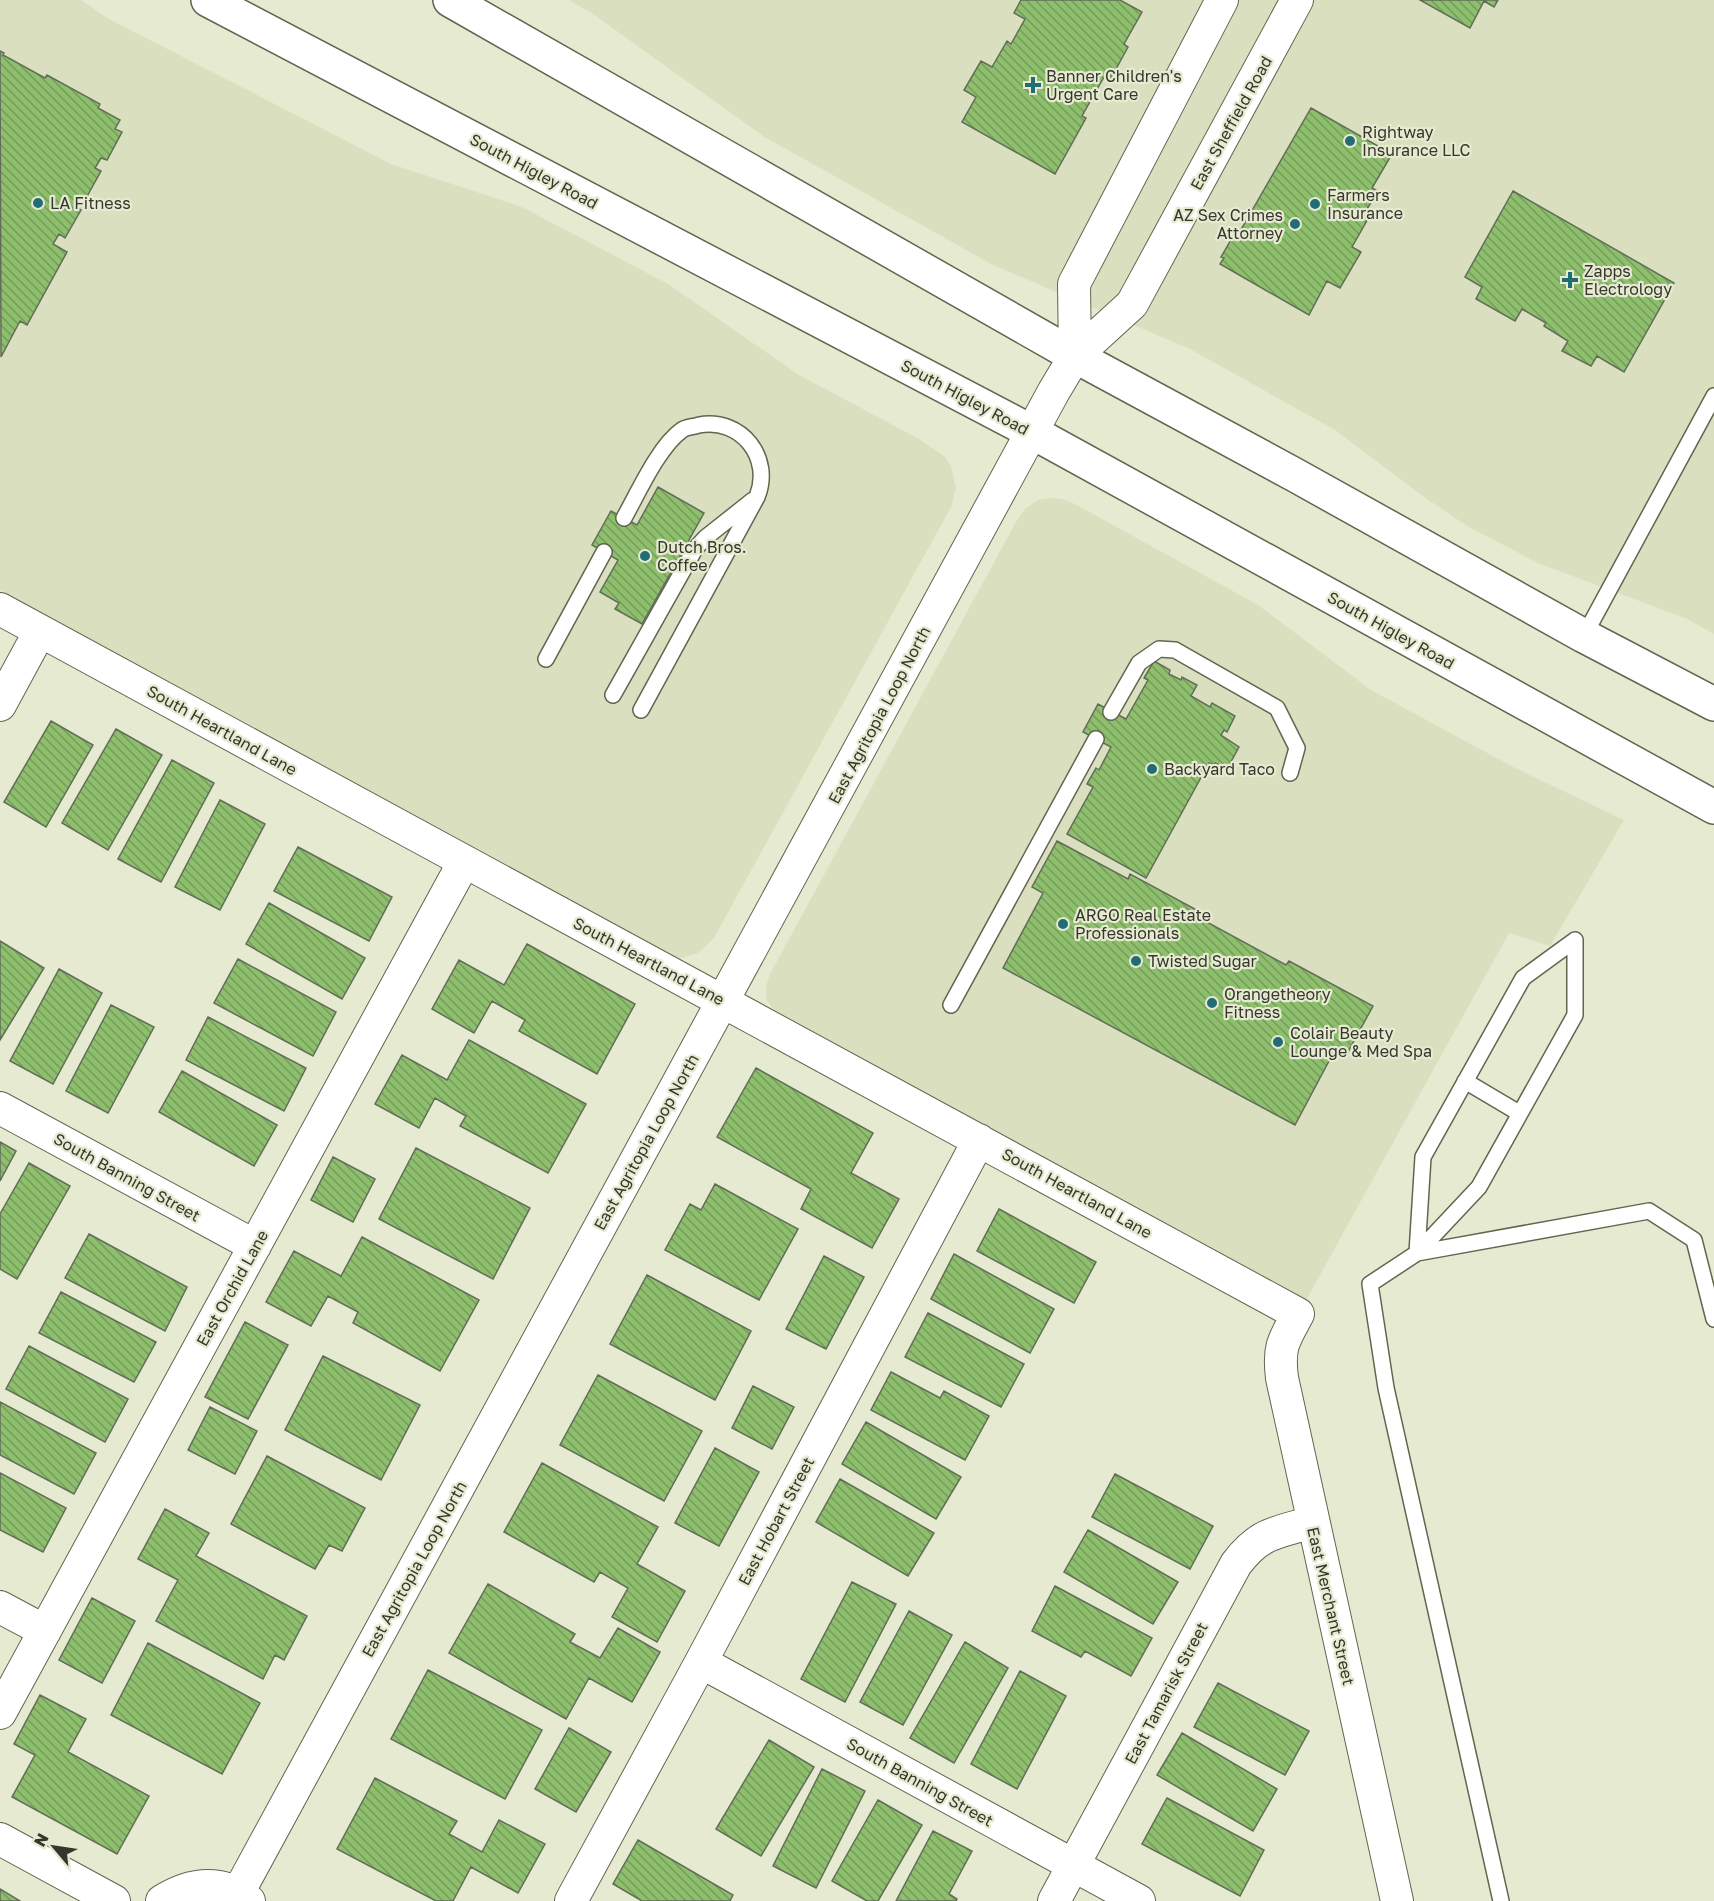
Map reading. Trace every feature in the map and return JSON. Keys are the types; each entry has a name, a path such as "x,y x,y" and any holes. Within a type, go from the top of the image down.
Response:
{"main road":[{"name":"South Higley Road","path":"208,0 1032,432 1714,807"},
{"path":"450,0 1075,356 1584,636 1714,704"}],"street":[{"path":"1075,356 1074,284 1222,0"},
{"name":"East Sheffield Road","path":"1054,391 1075,356 1132,304 1297,0"},
{"name":"East Agritopia Loop North","path":"162,1901 178,1891 197,1885 219,1886 244,1897 723,1001 1054,391"},
{"name":"South Heartland Lane","path":"0,609 1298,1314"},
{"path":"0,705 40,631"},
{"name":"East Orchid Lane","path":"0,1713 464,862"},
{"name":"South Banning Street","path":"0,1108 255,1246"},
{"name":"East Hobart Street","path":"571,1901 979,1140"},
{"name":"East Merchant Street","path":"1298,1314 1284,1339 1279,1356 1312,1522 1397,1901"},
{"name":"East Tamarisk Street","path":"1054,1901 1236,1564 1249,1547 1265,1536 1312,1522"},
{"path":"0,1607 45,1631"},
{"name":"South Banning Street","path":"701,1662 1139,1901"},
{"path":"0,1839 114,1901"}],"lane":[{"path":"1584,636 1714,396"},
{"path":"624,518 667,443 683,429 703,424 718,424 734,429 748,440 757,453 762,475 757,497 641,710"},
{"path":"613,695 695,549 705,538 757,497"},
{"path":"546,659 604,552"},
{"path":"1112,712 1139,663 1159,649 1175,650 1277,708 1297,748 1290,773"},
{"path":"951,1005 1096,739"},
{"path":"1417,1253 1423,1156 1523,978 1575,940 1575,1015 1479,1187 1417,1253 1371,1284 1386,1388 1501,1901"},
{"path":"1466,1082 1519,1113"},
{"path":"1417,1253 1649,1211 1694,1240 1714,1319"}],"shaded area":[{"path":"0,0 81,0 107,18 391,164 522,207 668,284 799,375 919,439 945,457 951,466 956,488 951,507 714,938 698,953 681,958 668,957 0,590"},
{"path":"569,0 1714,0 1714,634 1685,618 1538,563 1467,526 1424,497 1335,430 1190,349 993,265 763,136 596,16"},
{"path":"1062,499 1075,504 1258,605 1371,690 1515,768 1624,820 1550,946 1509,933 1305,1302 775,1011 766,999 766,986 770,974 1016,522 1025,509 1038,500"}],"building":[{"name":"Banner Children's Urgent Care","path":"1021,0 1120,0 1142,12 1124,44 1128,47 1110,80 1104,77 1082,116 1086,118 1055,174 962,122 976,97 964,90 981,61 992,67 1007,41 1011,44 1025,19 1014,13"},
{"path":"1420,0 1498,0 1494,7 1484,1 1470,28"},
{"name":"LA Fitness","path":"0,51 4,53 3,55 45,78 47,75 100,104 98,108 120,120 115,129 122,132 107,160 101,158 95,168 101,171 85,200 80,197 75,206 81,210 65,238 59,234 53,244 67,252 27,325 20,321 1,357"},
{"path":"1311,108 1392,154 1372,188 1378,191 1364,214 1369,217 1352,247 1361,252 1340,288 1327,281 1309,315 1220,264 1224,258 1221,257 1236,231 1239,233"},
{"name":"Zapps Electrology","path":"1513,191 1674,283 1624,372 1597,356 1591,366 1562,351 1568,341 1544,326 1546,323 1522,309 1515,321 1476,299 1482,287 1465,277"},
{"name":"Dutch Bros. Coffee","path":"658,487 704,513 642,624 615,609 619,603 600,592 618,560 592,545 611,511 637,525"},
{"name":"Backyard Taco","path":"1154,661 1170,670 1169,674 1181,680 1182,677 1197,685 1191,696 1210,707 1212,703 1235,716 1227,732 1224,730 1221,735 1239,747 1227,769 1215,763 1214,765 1209,763 1146,878 1067,834 1093,787 1087,784 1096,768 1099,770 1111,747 1083,732 1098,704 1126,719 1148,680 1144,678"},
{"path":"51,721 93,745 46,827 4,802"},
{"path":"116,729 162,755 108,850 62,823"},
{"path":"172,760 214,783 161,882 118,859"},
{"path":"220,800 265,824 220,910 175,887"},
{"path":"1057,841 1128,879 1130,874 1206,915 1203,920 1286,965 1289,961 1373,1006 1348,1052 1337,1046 1295,1125 1003,968 1043,893 1032,887"},
{"path":"298,847 392,897 369,941 274,891"},
{"path":"269,903 365,958 342,999 246,944"},
{"path":"0,941 44,968 0,1040"},
{"path":"527,944 635,1004 597,1074 519,1031 525,1020 492,1001 474,1033 432,1009 459,960 504,985"},
{"path":"238,959 336,1012 313,1056 214,1003"},
{"path":"59,969 102,993 53,1084 10,1061"},
{"path":"111,1005 154,1027 108,1113 66,1091"},
{"path":"208,1017 306,1068 284,1111 186,1060"},
{"path":"469,1040 586,1104 548,1173 460,1126 466,1116 435,1098 419,1128 375,1104 402,1055 447,1080"},
{"path":"756,1068 873,1133 851,1173 899,1199 872,1248 801,1209 811,1189 717,1137"},
{"path":"182,1071 277,1125 254,1166 159,1112"},
{"path":"0,1142 16,1151 0,1181"},
{"path":"416,1148 530,1208 493,1279 379,1219"},
{"path":"333,1157 375,1179 353,1222 311,1200"},
{"path":"29,1163 70,1186 17,1279 0,1269 0,1214"},
{"path":"715,1184 798,1229 759,1300 665,1250 690,1204 701,1210"},
{"path":"999,1209 1096,1262 1074,1303 977,1251"},
{"path":"89,1234 187,1287 165,1331 65,1278"},
{"path":"362,1237 479,1300 440,1371 353,1323 358,1312 328,1296 311,1326 266,1302 294,1251 341,1276"},
{"path":"954,1254 1054,1309 1030,1353 931,1299"},
{"path":"824,1256 864,1277 826,1349 786,1329"},
{"path":"647,1275 751,1331 715,1400 610,1344"},
{"path":"61,1292 156,1342 134,1382 39,1333"},
{"path":"928,1313 1024,1364 1001,1407 905,1357"},
{"path":"245,1322 288,1345 248,1419 205,1397"},
{"path":"29,1346 128,1399 105,1442 6,1389"},
{"path":"323,1356 420,1405 381,1480 285,1430"},
{"path":"891,1372 940,1398 944,1391 989,1416 965,1460 871,1410"},
{"path":"598,1375 702,1431 664,1501 560,1445"},
{"path":"753,1386 794,1407 772,1449 732,1428"},
{"path":"0,1402 96,1453 74,1494 0,1455"},
{"path":"210,1407 257,1431 235,1474 188,1450"},
{"path":"866,1422 961,1477 936,1519 842,1464"},
{"path":"715,1448 759,1472 719,1546 675,1523"},
{"path":"267,1456 365,1508 342,1551 329,1545 315,1569 231,1524"},
{"path":"542,1463 658,1527 637,1564 685,1591 657,1642 612,1617 628,1588 600,1572 594,1582 504,1532"},
{"path":"0,1473 66,1508 43,1552 0,1530"},
{"path":"1115,1474 1213,1526 1190,1569 1092,1517"},
{"path":"840,1479 934,1533 908,1576 816,1522"},
{"path":"165,1509 209,1533 196,1556 307,1616 284,1660 275,1655 263,1679 156,1621 178,1580 138,1559"},
{"path":"1088,1530 1178,1582 1153,1624 1064,1572"},
{"path":"852,1582 896,1604 845,1702 801,1679"},
{"path":"488,1584 575,1634 570,1642 600,1658 618,1628 660,1652 632,1702 589,1678 566,1719 449,1653"},
{"path":"1055,1586 1152,1638 1131,1676 1085,1651 1081,1657 1032,1631"},
{"path":"92,1598 135,1621 102,1683 59,1660"},
{"path":"909,1611 952,1635 903,1725 860,1702"},
{"path":"965,1642 1008,1668 954,1763 910,1738"},
{"path":"148,1643 260,1703 222,1774 111,1715"},
{"path":"428,1670 542,1730 505,1799 391,1739"},
{"path":"1020,1671 1066,1696 1017,1789 971,1764"},
{"path":"1218,1683 1309,1731 1285,1775 1194,1727"},
{"path":"40,1695 86,1719 68,1752 149,1796 117,1854 12,1797 35,1755 14,1744"},
{"path":"569,1728 611,1752 576,1812 535,1789"},
{"path":"1182,1733 1277,1789 1253,1831 1157,1775"},
{"path":"769,1740 814,1767 761,1856 716,1829"},
{"path":"822,1769 865,1791 816,1888 773,1866"},
{"path":"375,1778 457,1821 449,1834 482,1852 499,1820 545,1844 518,1893 471,1867 453,1901 436,1901 337,1849"},
{"path":"1167,1798 1264,1850 1240,1896 1142,1844"},
{"path":"878,1800 922,1825 878,1901 867,1901 832,1881"},
{"path":"933,1831 972,1851 949,1894 957,1899 956,1901 896,1901"},
{"path":"638,1840 733,1895 730,1901 642,1901 613,1884"},
{"path":"0,1889 20,1901 0,1901"}],"place":[{"name":"Banner Children's Urgent Care","path":"1033,85"},
{"name":"Rightway Insurance LLC","path":"1350,141"},
{"name":"LA Fitness","path":"38,203"},
{"name":"Farmers Insurance","path":"1315,204"},
{"name":"AZ Sex Crimes Attorney","path":"1295,224"},
{"name":"Zapps Electrology","path":"1570,280"},
{"name":"Dutch Bros. Coffee","path":"645,556"},
{"name":"Backyard Taco","path":"1152,769"},
{"name":"ARGO Real Estate Professionals","path":"1063,924"},
{"name":"Twisted Sugar","path":"1136,961"},
{"name":"Orangetheory Fitness","path":"1212,1003"},
{"name":"Colair Beauty Lounge & Med Spa","path":"1278,1042"}]}
